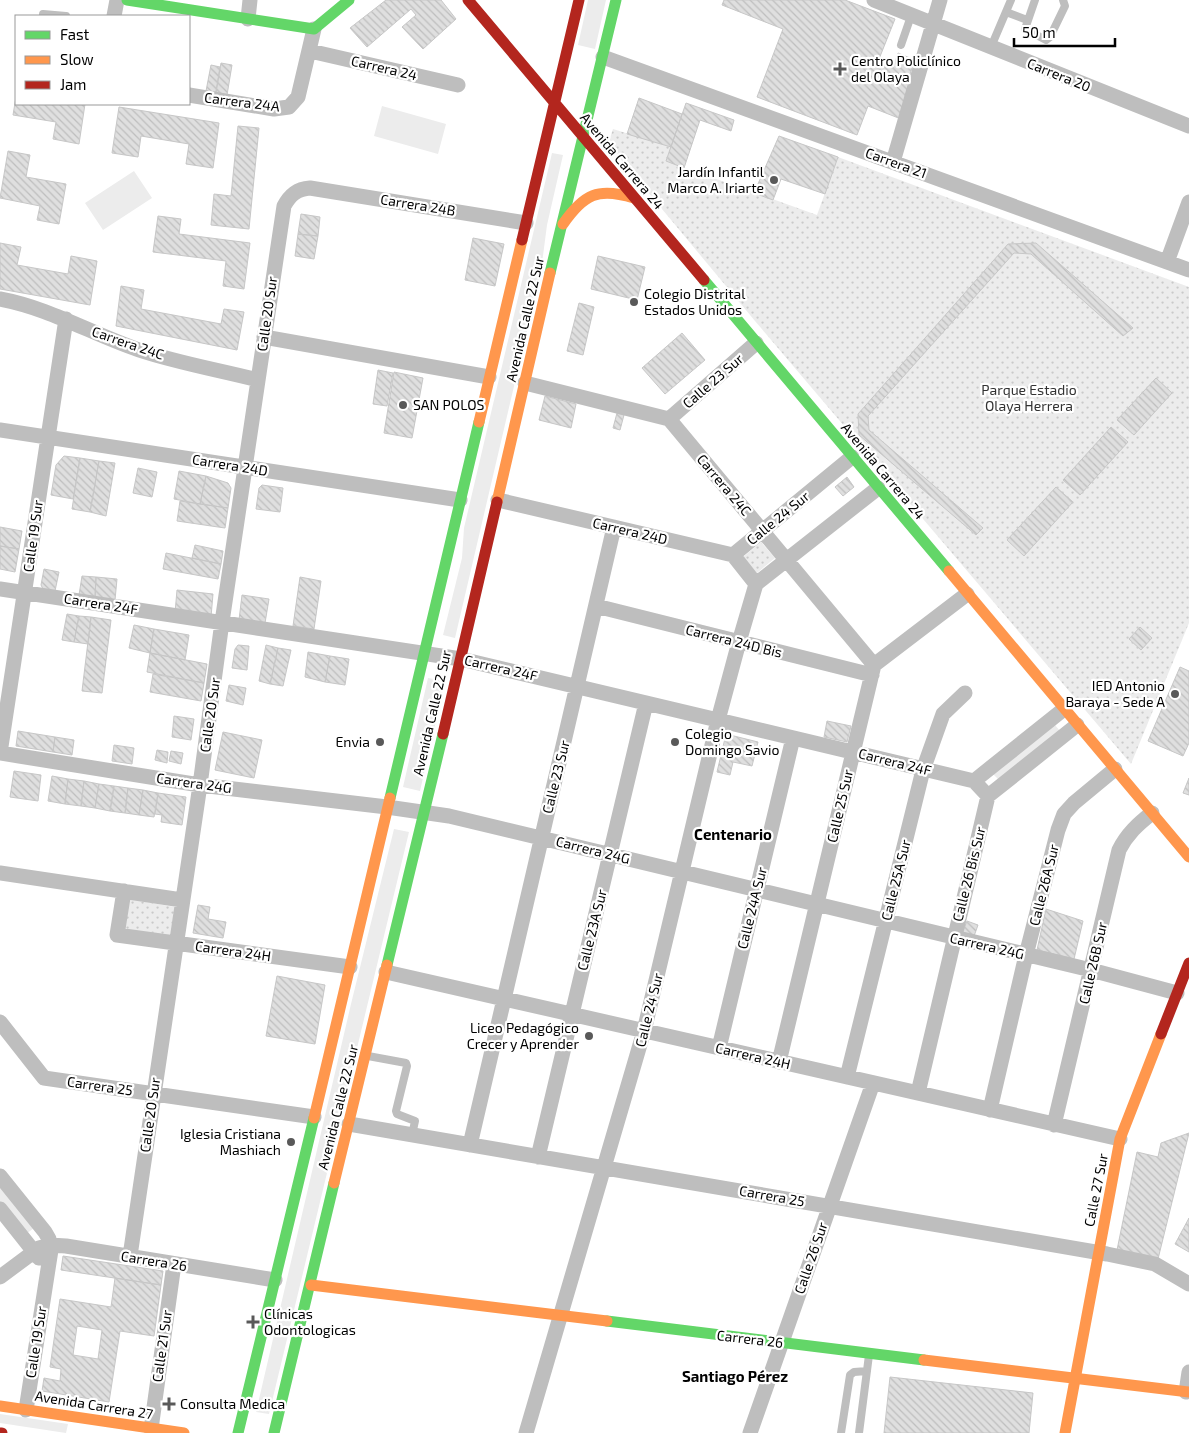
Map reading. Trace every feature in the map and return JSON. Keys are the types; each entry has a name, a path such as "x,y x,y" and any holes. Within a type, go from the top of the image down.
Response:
{"main road":[{"path":"127,0 314,29 348,0"},
{"name":"Avenida Carrera 24","path":"468,0 1189,858"},
{"name":"Avenida Calle 22 Sur","path":"238,1433 579,0"},
{"name":"Avenida Calle 22 Sur","path":"274,1433 461,659 616,0"},
{"path":"563,224 572,209 590,195 611,192 634,198"},
{"name":"Calle 27 Sur","path":"1065,1433 1120,1139 1189,963"},
{"name":"Carrera 26","path":"311,1285 1188,1392"},
{"name":"Avenida Carrera 27","path":"0,1406 80,1422 184,1433"}],"street":[{"path":"114,15 117,0"},
{"path":"248,19 250,0"},
{"name":"Carrera 20","path":"874,0 1189,126"},
{"path":"893,162 940,0"},
{"path":"310,51 314,29"},
{"name":"Carrera 24","path":"310,51 458,85"},
{"name":"Carrera 24A","path":"190,95 274,109 289,107 294,104 298,97 310,51"},
{"name":"Carrera 21","path":"603,57 1189,270"},
{"name":"Carrera 24B","path":"310,188 526,223"},
{"name":"Calle 20 Sur","path":"130,1256 284,206 292,194 298,190 310,188"},
{"path":"1167,262 1189,202"},
{"name":"Carrera 24C","path":"0,299 16,302 66,319 141,351 258,380"},
{"name":"Calle 19 Sur","path":"0,753 66,319"},
{"path":"264,337 489,377"},
{"name":"Calle 23 Sur","path":"669,419 756,343"},
{"path":"525,383 669,419"},
{"name":"Carrera 24C","path":"669,419 787,560 873,670"},
{"name":"Carrera 24D","path":"0,430 460,500"},
{"name":"Calle 24 Sur","path":"733,555 852,458"},
{"path":"733,555 756,584 878,488"},
{"name":"Carrera 24D","path":"498,500 733,555"},
{"name":"Calle 23 Sur","path":"470,1144 614,527"},
{"name":"Calle 24 Sur","path":"526,1433 644,1031 718,720 738,642 756,584"},
{"name":"Carrera 24F","path":"0,589 461,659 974,781"},
{"path":"873,670 967,594"},
{"name":"Carrera 24D Bis","path":"596,606 738,642 873,670"},
{"name":"Calle 25 Sur","path":"779,1062 873,670"},
{"name":"Calle 25A Sur","path":"847,1077 923,770 943,714 965,693"},
{"name":"Calle 23A Sur","path":"538,1157 646,703"},
{"path":"1064,709 974,781 988,796 1077,725"},
{"name":"Calle 24A Sur","path":"719,1048 793,738"},
{"name":"Carrera 24G","path":"0,753 200,784 449,816 1091,970 1177,993"},
{"name":"Calle 26A Sur","path":"990,1110 1026,955 1058,830 1064,814 1074,803 1115,769"},
{"name":"Calle 26 Bis Sur","path":"918,1093 988,796"},
{"name":"Calle 26B Sur","path":"1054,1124 1119,850 1134,827 1152,812"},
{"path":"0,872 182,900"},
{"name":"Carrera 24H","path":"124,891 117,935 350,967"},
{"name":"Carrera 24H","path":"386,972 1120,1139"},
{"name":"Carrera 25","path":"0,1022 44,1078 314,1117"},
{"name":"Calle 26 Sur","path":"750,1433 873,1083"},
{"name":"Carrera 25","path":"349,1124 1099,1252 1155,1264 1189,1284"},
{"path":"0,1176 45,1232 50,1245"},
{"path":"0,1209 34,1251 43,1264 47,1275"},
{"name":"Calle 19 Sur","path":"26,1410 50,1245"},
{"name":"Carrera 26","path":"0,1277 34,1251 50,1245 275,1280"},
{"name":"Calle 21 Sur","path":"151,1429 174,1264"},
{"path":"1188,1392 1189,1372"}],"lane":[{"path":"991,47 1011,0"},
{"path":"1036,0 1025,27 1027,31 1046,40 1065,6 1063,0"},
{"path":"1006,12 1027,20"},
{"path":"44,14 55,15"},
{"path":"900,45 912,16"},
{"path":"366,1056 406,1064 396,1110 397,1114 415,1121 412,1135"},
{"path":"859,1433 869,1353"},
{"path":"841,1433 850,1375 854,1372 867,1371"}],"green space":[{"path":"588,0 606,0 595,49 578,45"},
{"path":"382,106 446,124 438,154 374,136"},
{"name":"Parque Estadio Olaya Herrera","path":"613,129 671,147 666,161 817,215 838,157 1189,287 1189,623 1131,764 755,321 608,144"},
{"path":"552,153 563,155 547,225 541,271 455,638 443,635 462,558 464,528"},
{"path":"134,171 152,198 103,230 85,203"},
{"path":"761,542 775,558 757,573 743,557"},
{"path":"428,678 445,681 420,791 403,787"},
{"path":"1055,725 1060,731 999,780 993,774"},
{"path":"394,829 409,832 269,1414 256,1412 351,1004"},
{"path":"128,899 175,907 170,938 124,930"},
{"path":"0,1186 34,1228 26,1234 0,1202"},
{"path":"0,1414 68,1424 66,1433 0,1423"}],"building":[{"path":"386,0 441,0 456,19 423,49 402,27 416,15 411,9 367,47 350,28"},
{"name":"Centro Policlínico del Olaya","path":"724,0 845,0 895,19 879,59 894,65 898,53 915,60 910,74 917,76 901,119 868,106 857,135 757,97 783,29 722,5"},
{"path":"221,63 232,65 227,95 216,92"},
{"path":"211,65 220,67 216,92 206,91"},
{"path":"639,98 682,114 671,147 627,134"},
{"path":"15,103 15,105 85,105 79,144 53,139 56,122 13,115"},
{"path":"686,103 734,120 731,131 700,120 684,168 666,161"},
{"path":"119,107 219,123 213,168 186,164 189,144 141,136 138,157 112,153"},
{"path":"238,126 259,128 249,229 211,225 214,194 231,196"},
{"path":"779,136 838,157 825,194 781,179 773,200 754,193"},
{"path":"8,151 30,155 26,177 66,184 59,224 37,220 40,206 0,198"},
{"path":"301,214 320,217 318,236 298,234"},
{"path":"158,216 181,219 179,234 250,243 244,289 223,286 226,261 153,252"},
{"path":"298,234 318,236 314,259 295,256"},
{"path":"473,238 504,244 495,286 465,280"},
{"path":"0,243 21,247 17,265 68,274 71,256 97,261 90,305 0,289"},
{"path":"1036,243 1133,328 1123,336 1031,254 1014,253 868,416 869,430 983,528 976,535 859,435 858,414 1008,244"},
{"path":"598,256 645,267 637,300 591,289"},
{"path":"121,286 144,290 141,309 221,324 224,309 244,312 237,350 116,326"},
{"path":"579,303 594,307 583,355 567,351"},
{"path":"682,333 705,360 665,394 642,368"},
{"path":"378,370 393,373 387,406 373,404"},
{"name":"SAN POLOS","path":"394,372 423,378 412,438 384,433"},
{"path":"1156,378 1172,393 1134,435 1117,420"},
{"path":"545,396 576,404 571,428 539,420"},
{"path":"617,413 624,415 620,430 613,428"},
{"path":"1111,427 1128,442 1080,495 1063,480"},
{"path":"64,456 80,458 73,499 51,495 56,465"},
{"path":"80,458 99,461 90,512 72,509"},
{"path":"99,461 115,463 106,516 90,512"},
{"path":"138,468 157,472 152,497 133,493"},
{"path":"179,471 206,476 200,504 174,499"},
{"path":"206,476 228,483 231,488 228,508 200,504"},
{"path":"847,477 854,487 843,496 835,487"},
{"path":"262,485 283,488 280,512 256,509 259,488"},
{"path":"1056,487 1073,502 1024,556 1007,540"},
{"path":"180,501 228,508 225,528 177,521"},
{"path":"0,527 22,531 19,549 0,546"},
{"path":"195,545 223,551 221,564 192,558"},
{"path":"0,546 19,549 15,572 0,569"},
{"path":"166,553 221,564 218,579 163,569"},
{"path":"44,569 59,572 55,591 43,589 41,585"},
{"path":"82,576 96,577 95,598 79,595"},
{"path":"96,577 117,579 115,600 95,598"},
{"path":"300,577 321,581 314,629 293,626"},
{"path":"177,590 213,594 211,617 175,613"},
{"path":"242,595 269,599 265,623 239,620"},
{"path":"67,614 79,616 74,642 62,640"},
{"path":"79,616 91,617 88,644 74,642"},
{"path":"91,617 111,620 102,693 82,691"},
{"path":"134,625 154,629 150,653 129,648"},
{"path":"1140,627 1152,638 1141,650 1129,639"},
{"path":"154,629 189,635 185,660 150,653"},
{"path":"238,645 249,646 247,670 232,668 235,649"},
{"path":"266,645 278,648 270,684 259,681"},
{"path":"278,648 291,650 283,686 270,684"},
{"path":"308,652 330,656 325,682 305,677"},
{"path":"150,653 207,664 204,683 147,672"},
{"path":"330,656 349,659 345,685 325,682"},
{"path":"1180,667 1189,671 1189,743 1183,756 1148,741"},
{"path":"153,674 204,683 201,701 150,692"},
{"path":"229,685 246,688 243,705 226,701"},
{"path":"174,716 194,719 191,740 172,737"},
{"path":"827,721 851,726 847,742 824,737"},
{"path":"18,731 55,737 53,752 16,746"},
{"path":"223,732 262,740 254,778 215,770"},
{"path":"726,734 758,742 752,766 733,762 730,775 717,772"},
{"path":"55,737 74,740 72,755 53,752"},
{"path":"114,745 134,748 132,764 112,761"},
{"path":"157,750 168,752 167,763 155,760"},
{"path":"171,751 183,753 181,764 169,761"},
{"path":"14,771 41,775 38,801 10,797"},
{"path":"52,776 68,779 65,804 48,801"},
{"path":"1189,778 1189,795 1183,793"},
{"path":"68,779 84,781 81,806 65,804"},
{"path":"84,781 99,784 95,808 81,806"},
{"path":"99,784 114,786 110,811 95,808"},
{"path":"114,786 128,788 125,813 110,811"},
{"path":"128,788 143,790 139,815 125,813"},
{"path":"143,790 158,793 154,817 139,815"},
{"path":"158,793 186,797 182,825 161,822 162,815 155,814"},
{"path":"198,905 210,907 208,919 226,922 223,938 193,933"},
{"path":"1046,909 1083,921 1074,959 1037,950"},
{"path":"967,921 978,925 973,939 965,936 963,931"},
{"path":"277,976 325,985 315,1044 266,1036"},
{"path":"1189,1133 1158,1259 1117,1250 1137,1152 1158,1157 1161,1143"},
{"path":"1189,1218 1189,1252 1175,1244"},
{"path":"63,1256 163,1271 161,1285 61,1270"},
{"path":"115,1278 161,1285 154,1336 120,1331 109,1402 42,1391 44,1378 60,1381 61,1369 50,1367 60,1299 111,1307","holes":["77,1326 102,1330 98,1359 73,1355"]},
{"path":"890,1377 1033,1393 1029,1433 884,1433"}],"traffic: fast":[{"path":"127,0 314,29 349,0"},
{"path":"550,273 616,0"},
{"path":"704,280 949,571"},
{"path":"390,798 479,422"},
{"path":"387,965 443,734"},
{"path":"238,1433 314,1118"},
{"path":"274,1433 334,1183"},
{"path":"607,1321 924,1360"}],"traffic: slow":[{"path":"563,224 585,200 601,193 634,198"},
{"path":"479,422 522,240"},
{"path":"497,502 550,273"},
{"path":"949,571 1189,857"},
{"path":"314,1118 390,798"},
{"path":"334,1183 387,965"},
{"path":"1065,1433 1120,1139 1161,1034"},
{"path":"311,1285 607,1321"},
{"path":"924,1360 1189,1392"},
{"path":"0,1406 184,1433"}],"traffic: jam":[{"path":"468,0 704,280"},
{"path":"522,240 579,0"},
{"path":"443,734 497,502"},
{"path":"1161,1034 1189,963"}],"place":[{"name":"Centro Policlínico del Olaya","path":"840,69"},
{"name":"Jardín Infantil Marco A. Iriarte","path":"774,180"},
{"name":"Colegio Distrital Estados Unidos","path":"634,302"},
{"name":"SAN POLOS","path":"403,405"},
{"name":"IED Antonio Baraya - Sede A","path":"1175,694"},
{"name":"Envia","path":"380,742"},
{"name":"Colegio Domingo Savio","path":"675,742"},
{"name":"Liceo Pedagógico Crecer y Aprender","path":"589,1036"},
{"name":"Iglesia Cristiana Mashiach","path":"291,1142"},
{"name":"Clínicas Odontologicas","path":"253,1322"},
{"name":"Consulta Medica","path":"169,1404"}],"district":[{"name":"Centenario","path":"733,835"},
{"name":"Santiago Pérez","path":"735,1377"}]}
